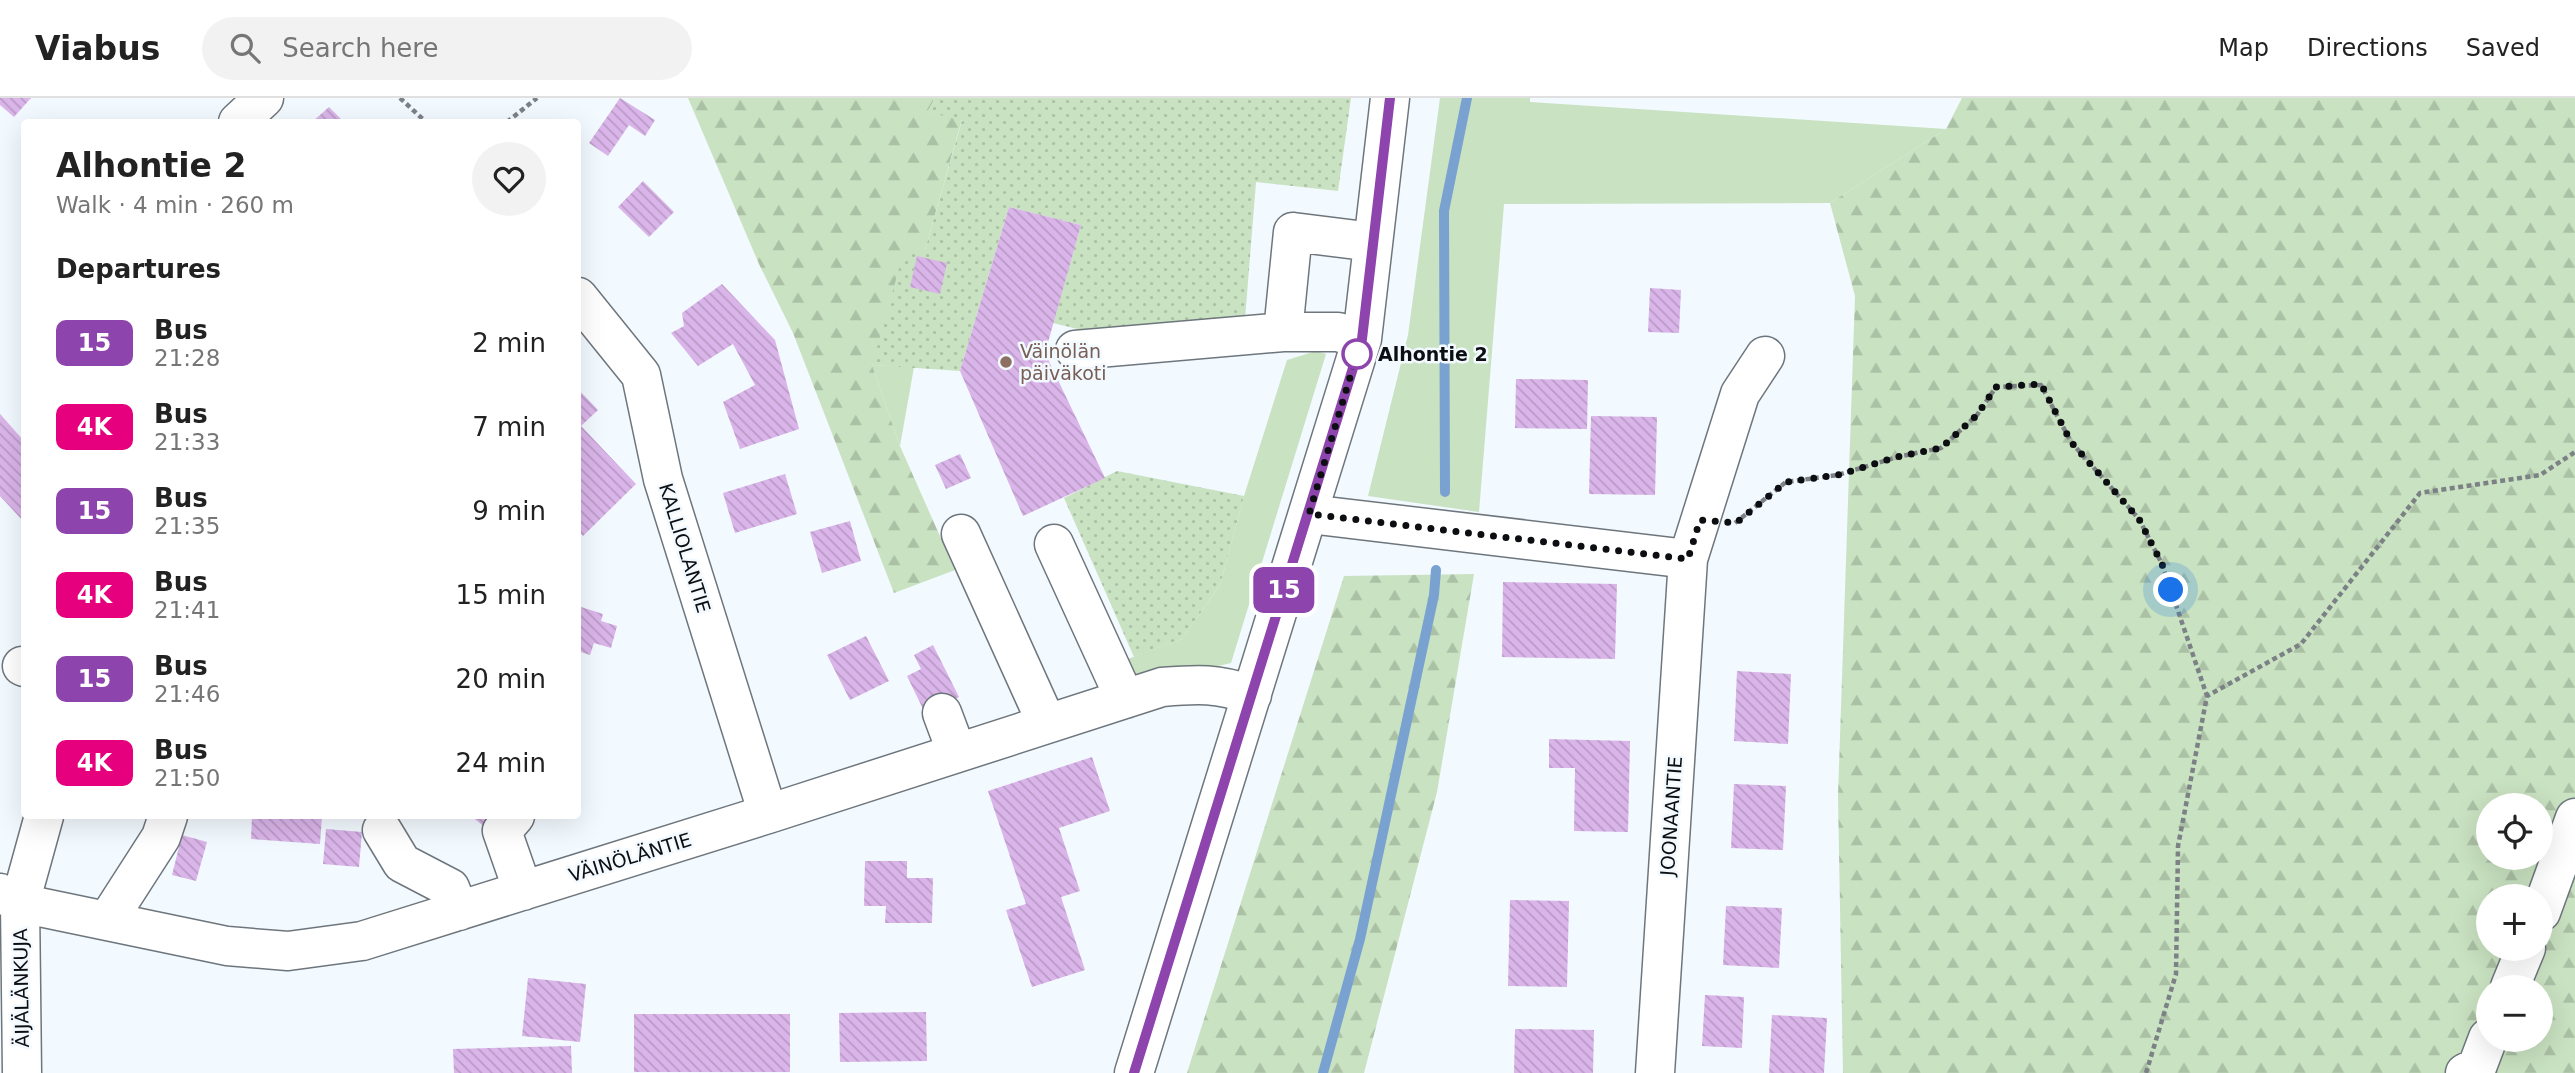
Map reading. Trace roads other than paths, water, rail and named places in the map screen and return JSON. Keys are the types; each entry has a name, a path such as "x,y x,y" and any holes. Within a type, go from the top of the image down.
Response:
{"street":[{"path":"242,119 264,98"},
{"path":"1134,1073 1362,339 1390,98"},
{"path":"1283,332 1293,232 1373,242"},
{"name":"KALLIOLANTIE","path":"581,301 641,375 663,479 768,814"},
{"path":"1075,350 1283,332 1338,332 1362,339"},
{"name":"JOONAANTIE","path":"1656,1073 1688,559 1740,394 1765,356"},
{"path":"1309,514 1688,559"},
{"path":"961,534 1047,724"},
{"path":"1054,544 1125,699"},
{"name":"VÄINÖLÄNTIE","path":"10,898 227,946 288,951 362,941 1162,687 1206,684 1230,687 1252,695"},
{"path":"942,713 957,753"},
{"path":"2551,884 2575,818"},
{"name":"ÄIJÄLÄNKUJA","path":"22,1073 10,898 43,819"},
{"path":"107,921 161,837 167,819"},
{"path":"512,819 502,831 523,891"},
{"path":"382,830 402,863 450,888 459,911"},
{"path":"2465,1073 2477,1067 2483,1052"}],"waterway":[{"path":"1445,492 1444,211 1467,98"},
{"path":"1323,1073 1360,939 1434,595 1436,570"}],"place":[{"name":"Alhontie 2","path":"1357,354"},
{"name":"Väinölän päiväkoti","path":"1006,362"}]}
